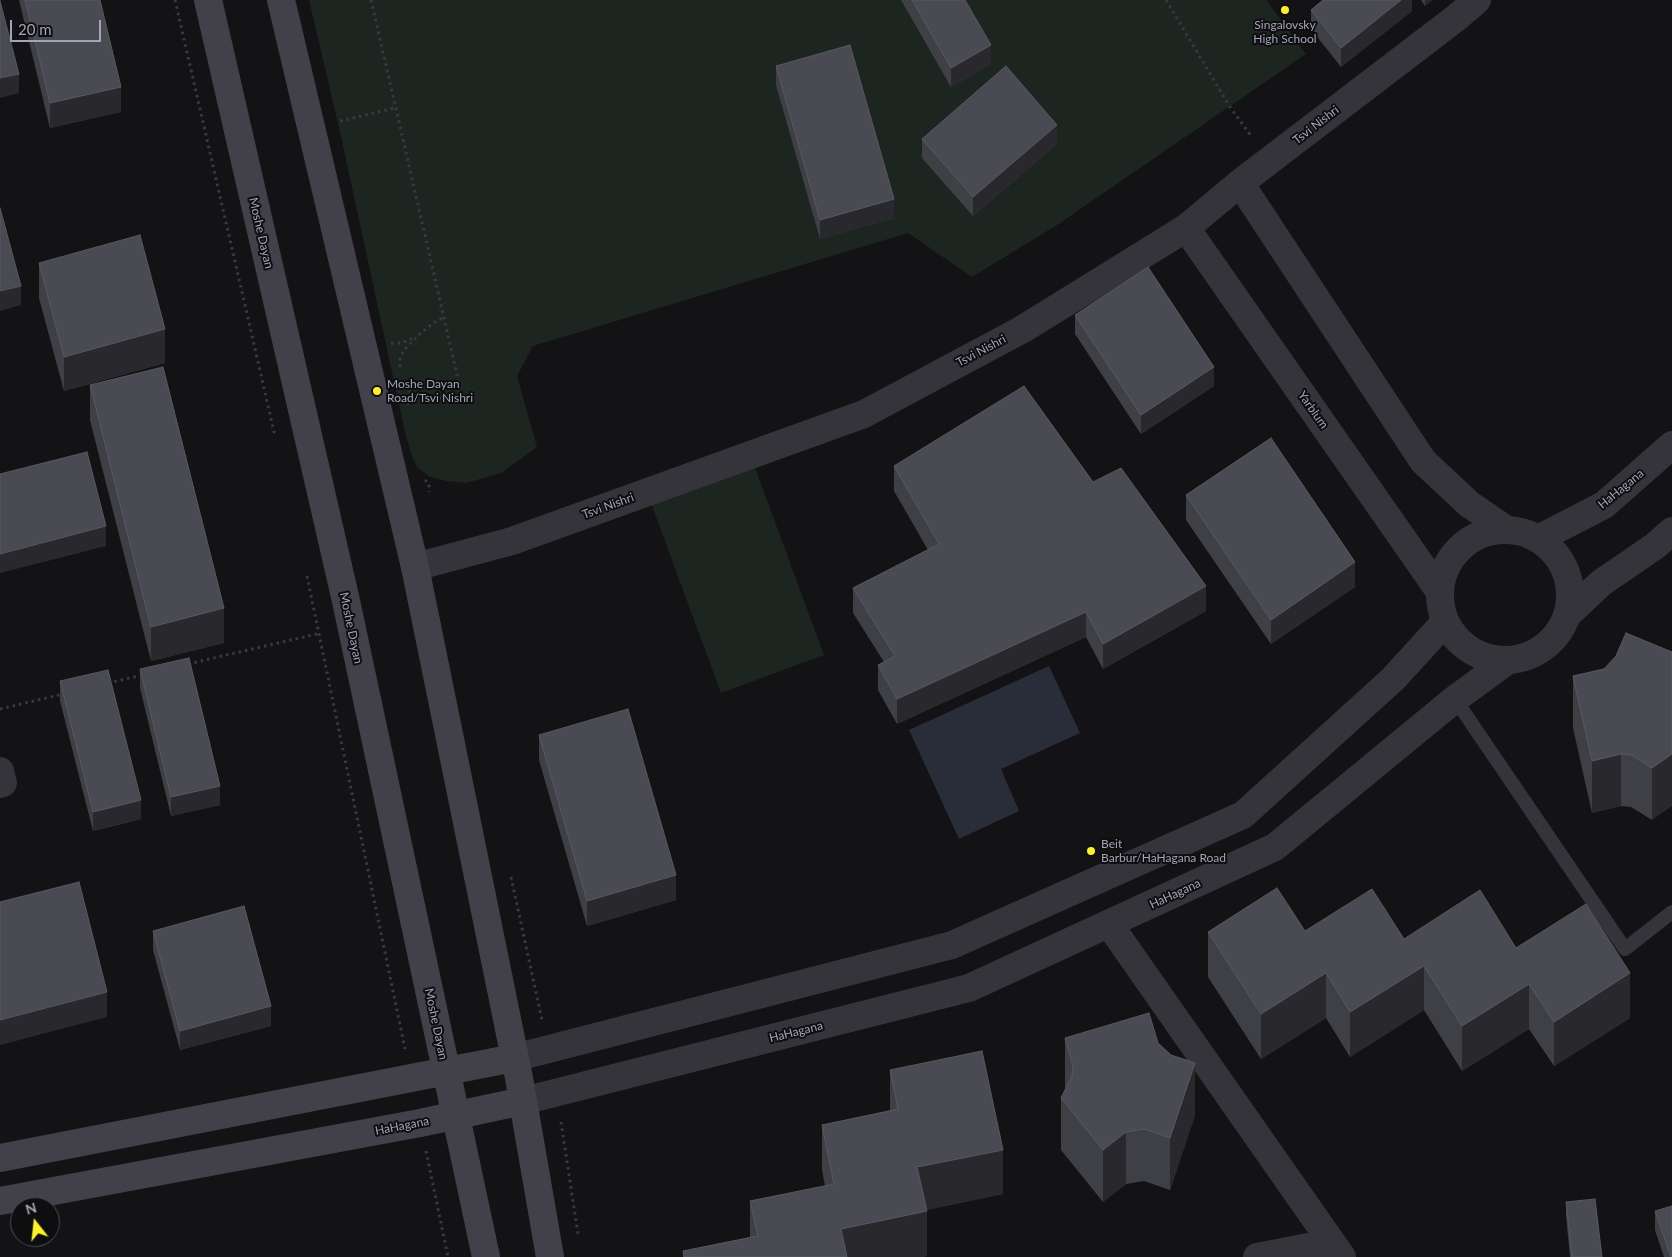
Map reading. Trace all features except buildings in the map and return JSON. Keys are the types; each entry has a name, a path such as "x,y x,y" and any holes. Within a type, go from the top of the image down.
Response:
{"street":[{"name":"Moshe Dayan","path":"208,0 352,630 486,1257"},
{"path":"281,0 415,567 523,1101 550,1257"},
{"name":"Tsvi Nishri","path":"415,567 512,541 864,414 1023,329 1186,228 1240,183 1477,0"},
{"path":"1240,183 1423,461 1469,504 1507,530"},
{"name":"Yarblum","path":"1186,228 1440,592"},
{"name":"HaHagana","path":"1538,539 1604,505 1672,445"},
{"path":"1507,530 1527,534 1538,539 1548,546 1560,560 1568,576 1570,596 1567,615 1558,633 1544,647 1527,656 1507,661 1488,658 1469,650 1455,638 1445,622 1441,608 1440,592 1444,573 1454,555 1469,541 1487,533 1507,530"},
{"path":"1567,615 1602,583 1655,546 1672,531"},
{"path":"0,1158 514,1058 952,945 1243,815 1393,679 1445,622"},
{"name":"HaHagana","path":"0,1201 456,1116 523,1101 970,988 1275,847 1456,699 1507,661"},
{"path":"1109,924 1342,1257"},
{"path":"1257,1257 1308,1247 1328,1257"}],"lane":[{"path":"1456,699 1625,949 1670,916"}],"path":[{"path":"175,0 277,445"},
{"path":"372,0 461,392 433,400 426,399 412,394 401,380"},
{"path":"1166,0 1230,107 1270,161"},
{"path":"334,122 395,108"},
{"path":"400,374 400,359 404,350 434,323 444,317"},
{"path":"387,342 401,343 419,336"},
{"path":"402,406 426,399"},
{"path":"306,570 411,1078"},
{"path":"184,665 319,633 352,630"},
{"path":"106,684 145,674"},
{"path":"0,709 68,693"},
{"path":"420,1123 448,1257"}],"shaded area":[{"path":"309,0 1266,0 1306,54 1057,225 972,277 908,233 533,346 517,376 537,447 501,473 466,483 430,477 417,467 411,453"},
{"path":"754,465 824,655 721,693 651,503"}],"water":[{"path":"1049,666 1080,733 1001,769 1019,811 959,839 909,730"}],"place":[{"name":"Singalovsky High School","path":"1285,10"},
{"name":"Moshe Dayan Road/Tsvi Nishri","path":"377,391"},
{"name":"Beit Barbur/HaHagana Road","path":"1091,851"}]}
